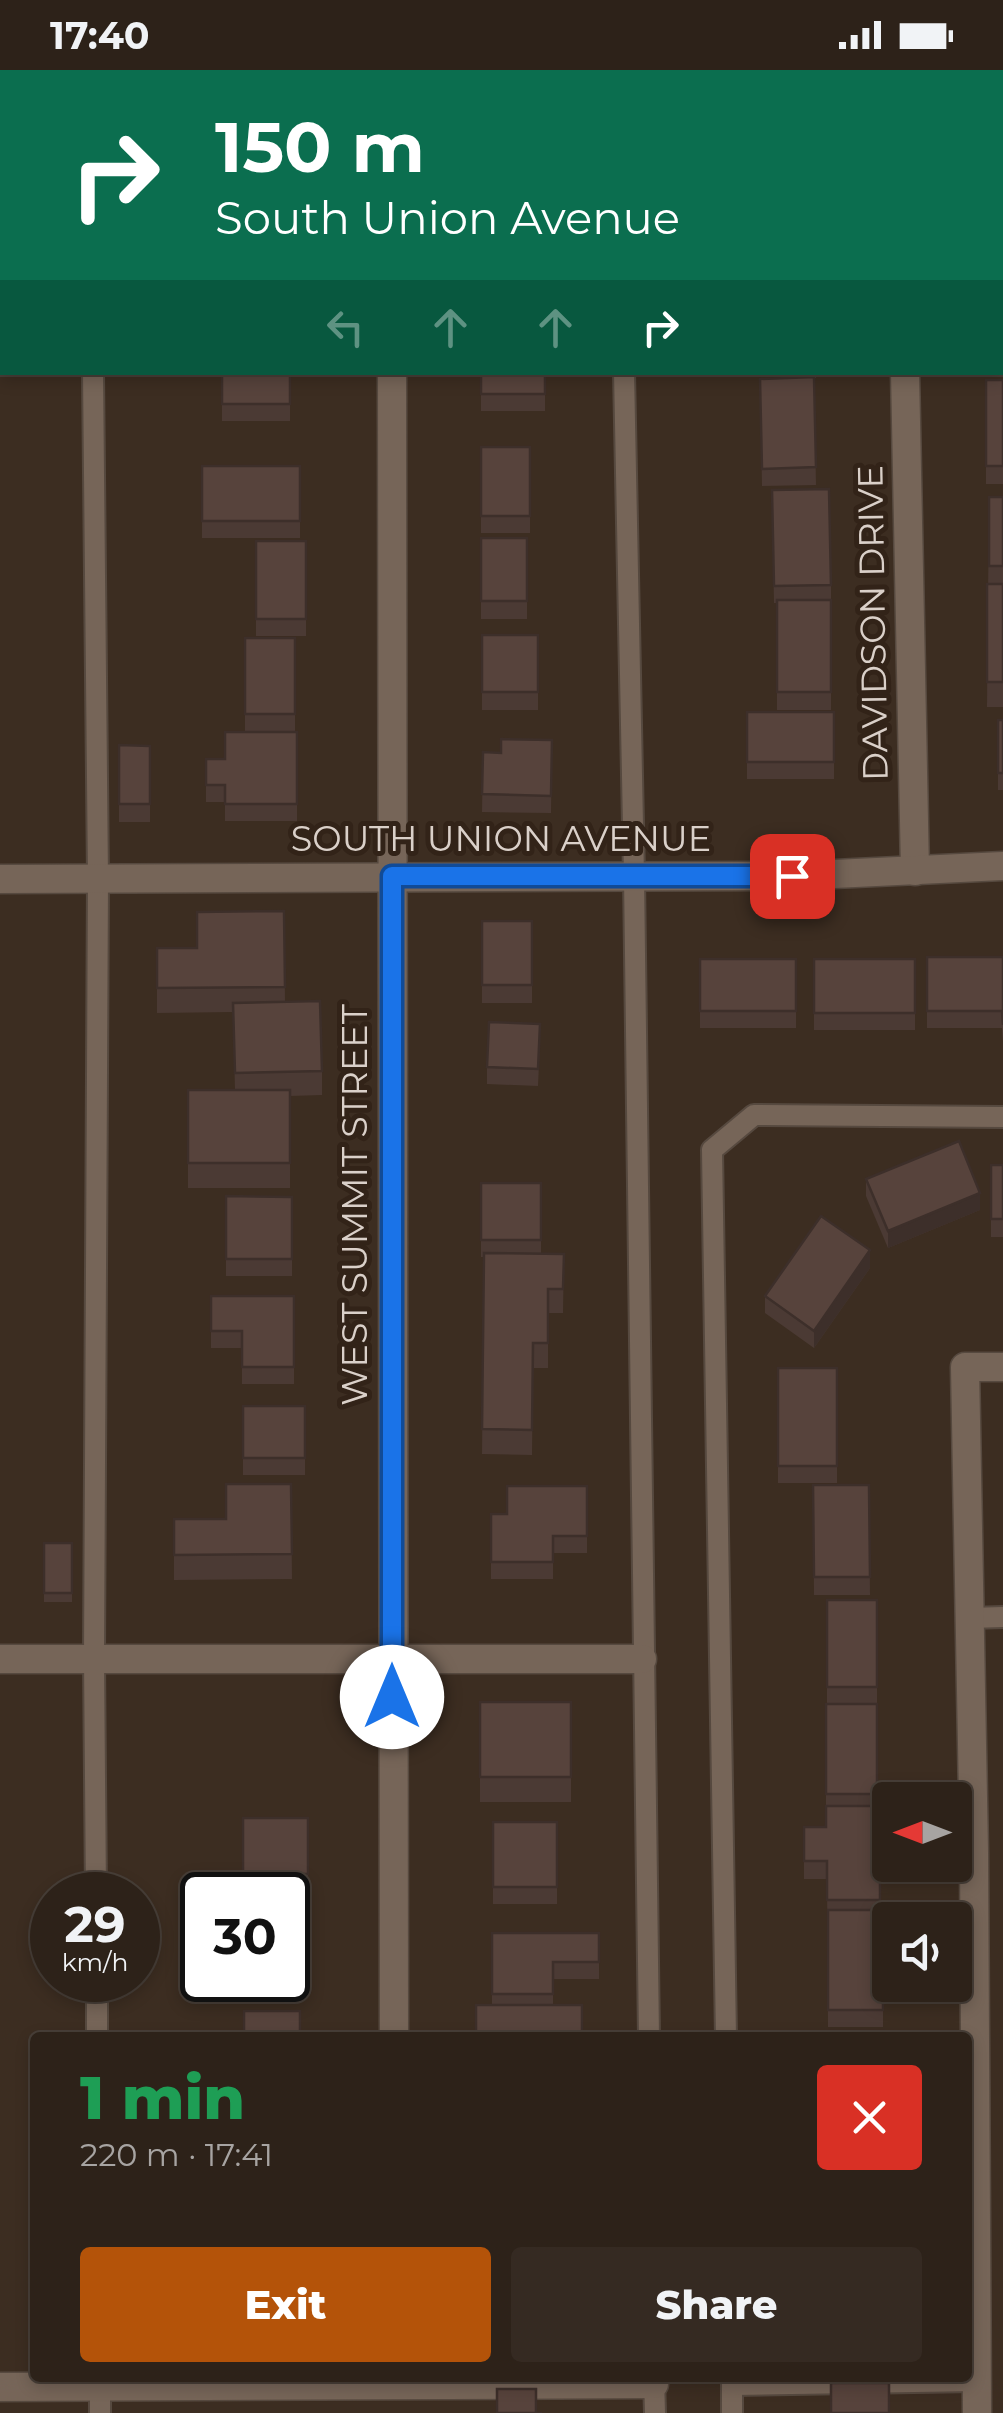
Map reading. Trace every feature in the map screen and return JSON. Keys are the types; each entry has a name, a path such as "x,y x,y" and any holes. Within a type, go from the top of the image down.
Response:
{"street":[{"name":"WEST SUMMIT STREET","path":"392,375 394,2032"},
{"name":"DAVIDSON DRIVE","path":"905,375 915,871"},
{"name":"SOUTH UNION AVENUE","path":"0,880 792,876 1003,866"},
{"path":"976,2413 976,2381 989,2331 974,1852 965,1367 1003,1367"},
{"path":"0,1659 642,1659"},
{"path":"974,1852 1003,1852"},
{"path":"0,2387 100,2392 368,2382"},
{"path":"395,2382 396,2413"}],"lane":[{"path":"93,375 98,879 96,1872"},
{"path":"624,375 648,2032"},
{"path":"726,2032 712,1150 754,1115 1003,1117"},
{"path":"970,1618 1003,1617"},
{"path":"97,2002 97,2032"},
{"path":"654,2382 655,2413"},
{"path":"732,2382 732,2413"}],"building":[{"path":"222,375 290,375 290,404 222,404"},
{"path":"481,375 545,375 545,394 481,394"},
{"path":"814,377 816,467 762,469 760,379"},
{"path":"986,380 1003,380 1003,466 986,466"},
{"path":"481,447 530,447 530,516 481,516"},
{"path":"202,466 300,466 300,521 202,521"},
{"path":"829,489 831,585 774,586 772,490"},
{"path":"989,497 1003,497 1003,566 989,566"},
{"path":"481,538 527,538 527,601 481,601"},
{"path":"256,541 306,541 306,619 256,619"},
{"path":"987,584 1003,584 1003,682 987,682"},
{"path":"777,600 831,600 831,692 777,692"},
{"path":"482,635 538,635 538,692 482,692"},
{"path":"245,638 295,638 295,714 245,714"},
{"path":"747,712 834,712 834,762 747,762"},
{"path":"998,720 1003,720 1003,773 998,773"},
{"path":"225,732 297,732 297,804 225,804 225,785 206,785 206,759 225,759"},
{"path":"501,739 552,740 551,796 482,794 483,752 501,753"},
{"path":"119,745 150,746 150,804 119,804"},
{"path":"284,911 285,987 157,988 157,948 197,948 197,912"},
{"path":"482,921 532,921 532,985 482,985"},
{"path":"927,957 1003,957 1003,1025 1002,1011 927,1011"},
{"path":"700,959 796,959 796,1011 700,1011"},
{"path":"814,959 915,959 915,1013 814,1013"},
{"path":"320,1001 322,1071 235,1073 233,1003"},
{"path":"489,1022 540,1024 538,1069 487,1067"},
{"path":"188,1090 290,1090 290,1163 188,1163"},
{"path":"959,1141 980,1193 888,1231 866,1179"},
{"path":"991,1165 1003,1165 1003,1219 991,1219"},
{"path":"481,1183 541,1183 541,1240 481,1240"},
{"path":"226,1196 292,1197 292,1259 226,1259"},
{"path":"821,1216 870,1250 814,1331 765,1296"},
{"path":"484,1253 564,1254 563,1289 548,1289 548,1343 533,1343 532,1430 482,1429"},
{"path":"211,1296 294,1296 294,1367 242,1367 242,1331 211,1331"},
{"path":"778,1368 837,1368 837,1466 778,1466"},
{"path":"243,1406 305,1406 305,1458 243,1458"},
{"path":"226,1484 291,1484 292,1554 174,1555 174,1519 226,1519"},
{"path":"813,1485 869,1485 870,1577 814,1577"},
{"path":"507,1486 587,1486 587,1536 553,1536 553,1562 491,1562 491,1514 507,1514"},
{"path":"44,1543 72,1543 72,1593 44,1593"},
{"path":"827,1600 877,1600 877,1687 827,1687"},
{"path":"480,1702 571,1702 571,1777 480,1777"},
{"path":"826,1704 877,1704 877,1782 872,1782 872,1794 826,1794"},
{"path":"826,1806 872,1806 872,1882 880,1882 880,1900 827,1900 827,1861 804,1861 804,1827 826,1827"},
{"path":"243,1818 308,1818 308,1872 243,1872"},
{"path":"493,1822 557,1822 557,1887 493,1887"},
{"path":"828,1910 872,1910 872,2002 883,2002 883,2010 828,2010"},
{"path":"492,1933 599,1933 599,1962 553,1962 553,1994 492,1994"},
{"path":"476,2005 582,2005 582,2032 476,2032"},
{"path":"244,2011 300,2011 300,2032 244,2032"},
{"path":"831,2383 889,2383 889,2413 831,2413"},
{"path":"497,2389 536,2389 536,2413 497,2413"}],"route":[{"path":"392,1697 392,876 792,876"}]}
